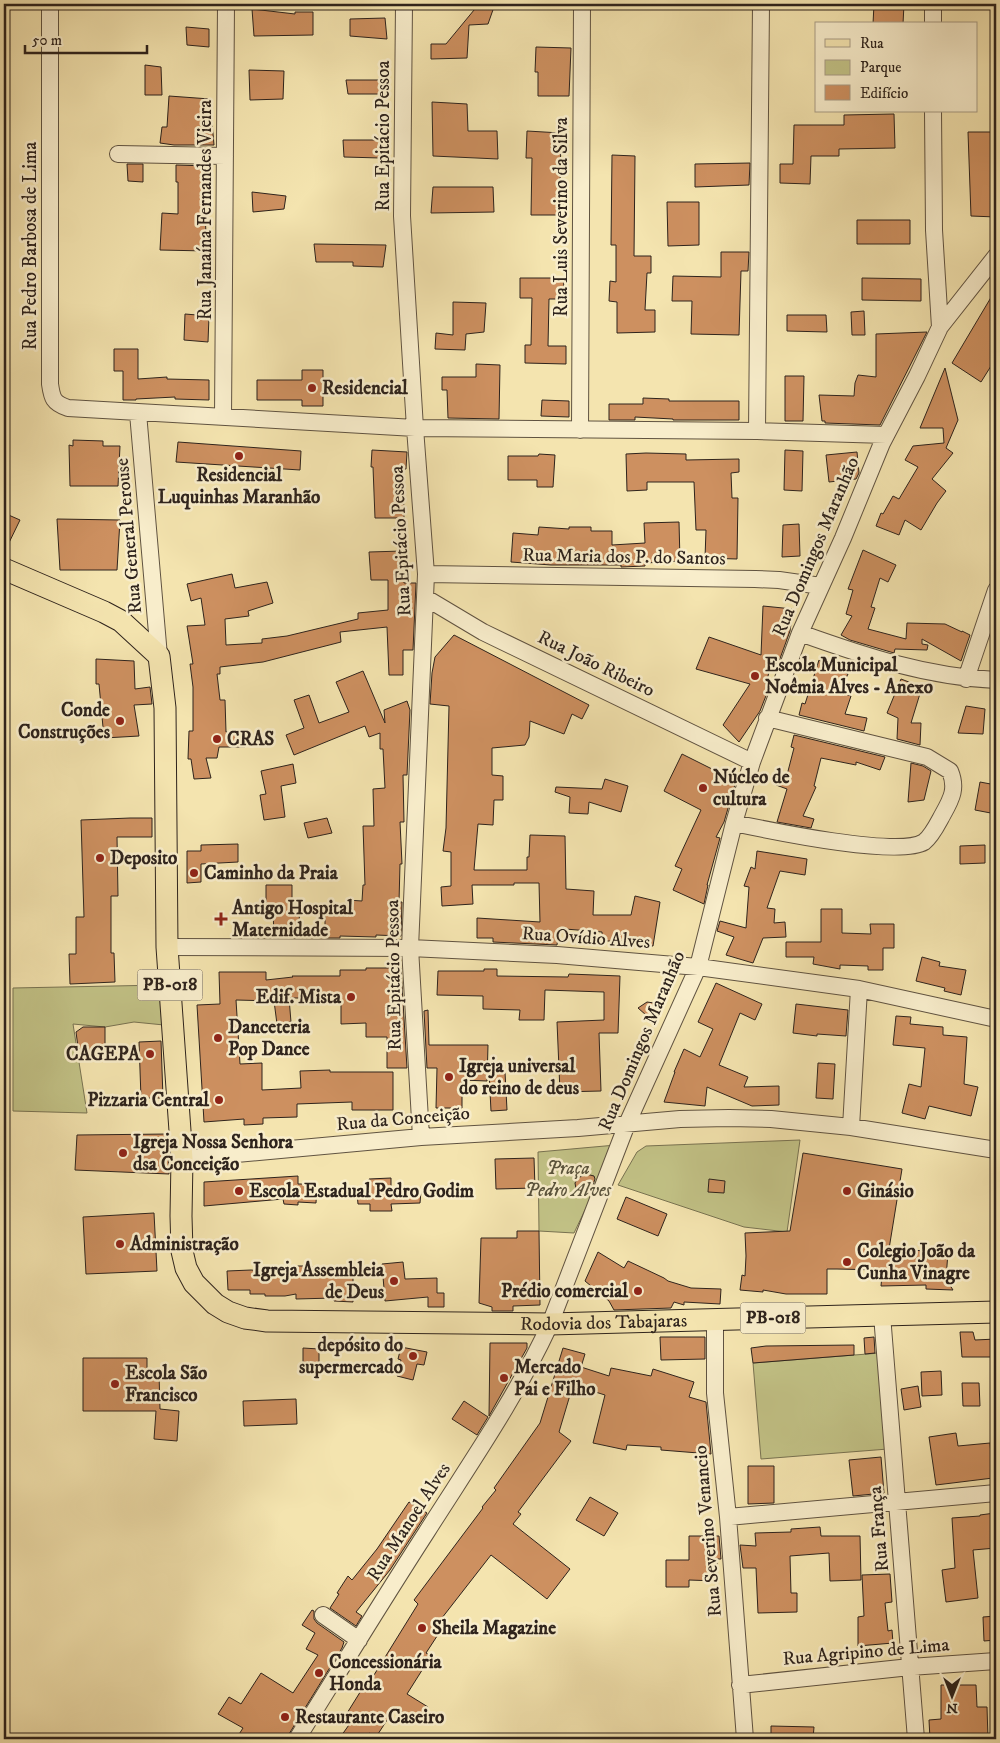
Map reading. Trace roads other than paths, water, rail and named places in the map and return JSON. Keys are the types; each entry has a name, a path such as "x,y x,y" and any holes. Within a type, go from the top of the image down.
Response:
{"main road":[{"path":"4,569 121,621 159,656"},
{"name":"PB-018","path":"159,656 165,708 167,947 182,1159"},
{"name":"Rodovia dos Tabajaras","path":"182,1159 182,1251 186,1268 194,1282 215,1304 228,1312 245,1318 267,1321 550,1324 996,1312"}],"street":[{"name":"Rua Pedro Barbosa de Lima","path":"50,4 51,393 59,405 68,408 138,413 415,428 756,431 886,435"},
{"name":"Rua Janaína Fernandes Vieira","path":"224,417 226,4"},
{"name":"Rua Epitácio Pessoa","path":"404,4 402,216 426,574 410,948 421,1137"},
{"name":"Rua Luis Severino da Silva","path":"580,430 582,4"},
{"path":"756,431 761,4"},
{"path":"933,4 933,22"},
{"path":"933,112 934,230 940,327"},
{"path":"118,154 225,156"},
{"name":"Rua Domingos Maranhão","path":"550,1324 627,1124 698,967 734,823 752,762 800,634 886,435 940,327 996,256"},
{"name":"Rua General Perouse","path":"138,413 159,656"},
{"name":"Rua Maria dos P. do Santos","path":"426,574 755,579 822,586"},
{"path":"966,678 996,590"},
{"name":"Rua João Ribeiro","path":"426,598 483,632 752,762"},
{"path":"800,634 864,656 966,678 996,680"},
{"path":"734,823 787,835 892,847 917,845 924,842 930,835 951,800 954,785 950,771 927,757 767,718"},
{"name":"Rua Ovídio Alves","path":"167,947 410,948 557,955 698,967 859,989 996,1019"},
{"path":"850,1128 859,989"},
{"name":"Rua da Conceição","path":"182,1159 421,1137 680,1119 729,1118 770,1119 850,1128 996,1150"},
{"name":"Rua França","path":"882,1316 916,1739"},
{"name":"Rua Severino Venancio","path":"715,1320 715,1393 728,1517 745,1739"},
{"name":"Rua Manoel Alves","path":"297,1739 382,1601 481,1448 529,1367 550,1324"},
{"path":"728,1517 996,1493"},
{"path":"323,1615 359,1640"},
{"name":"Rua Agripino de Lima","path":"740,1684 910,1667 996,1661"}],"place":[{"name":"Residencial","path":"312,388"},
{"name":"Residencial Luquinhas Maranhão","path":"239,456"},
{"name":"Escola Municipal Noêmia Alves - Anexo","path":"755,676"},
{"name":"Conde Construções","path":"120,721"},
{"name":"CRAS","path":"217,739"},
{"name":"Núcleo de cultura","path":"703,788"},
{"name":"Deposito","path":"100,858"},
{"name":"Caminho da Praia","path":"194,873"},
{"name":"Antigo Hospital Maternidade","path":"221,919"},
{"name":"Edif. Mista","path":"351,997"},
{"name":"Danceteria Pop Dance","path":"218,1038"},
{"name":"CAGEPA","path":"150,1054"},
{"name":"Igreja universal do reino de deus","path":"449,1077"},
{"name":"Pizzaria Central","path":"219,1100"},
{"name":"Igreja Nossa Senhora dsa Conceição","path":"123,1153"},
{"name":"Escola Estadual Pedro Godim","path":"239,1191"},
{"name":"Ginásio","path":"847,1191"},
{"name":"Administração","path":"120,1244"},
{"name":"Colegio João da Cunha Vinagre","path":"847,1262"},
{"name":"Igreja Assembleia de Deus","path":"394,1281"},
{"name":"Prédio comercial","path":"638,1291"},
{"name":"depósito do supermercado","path":"413,1356"},
{"name":"Mercado Pai e Filho","path":"504,1378"},
{"name":"Escola São Francisco","path":"115,1384"},
{"name":"Sheila Magazine","path":"422,1628"},
{"name":"Concessionária Honda","path":"319,1673"},
{"name":"Restaurante Caseiro","path":"285,1717"}],"park label":[{"name":"Praça Pedro Alves","path":"568,1179"}]}
